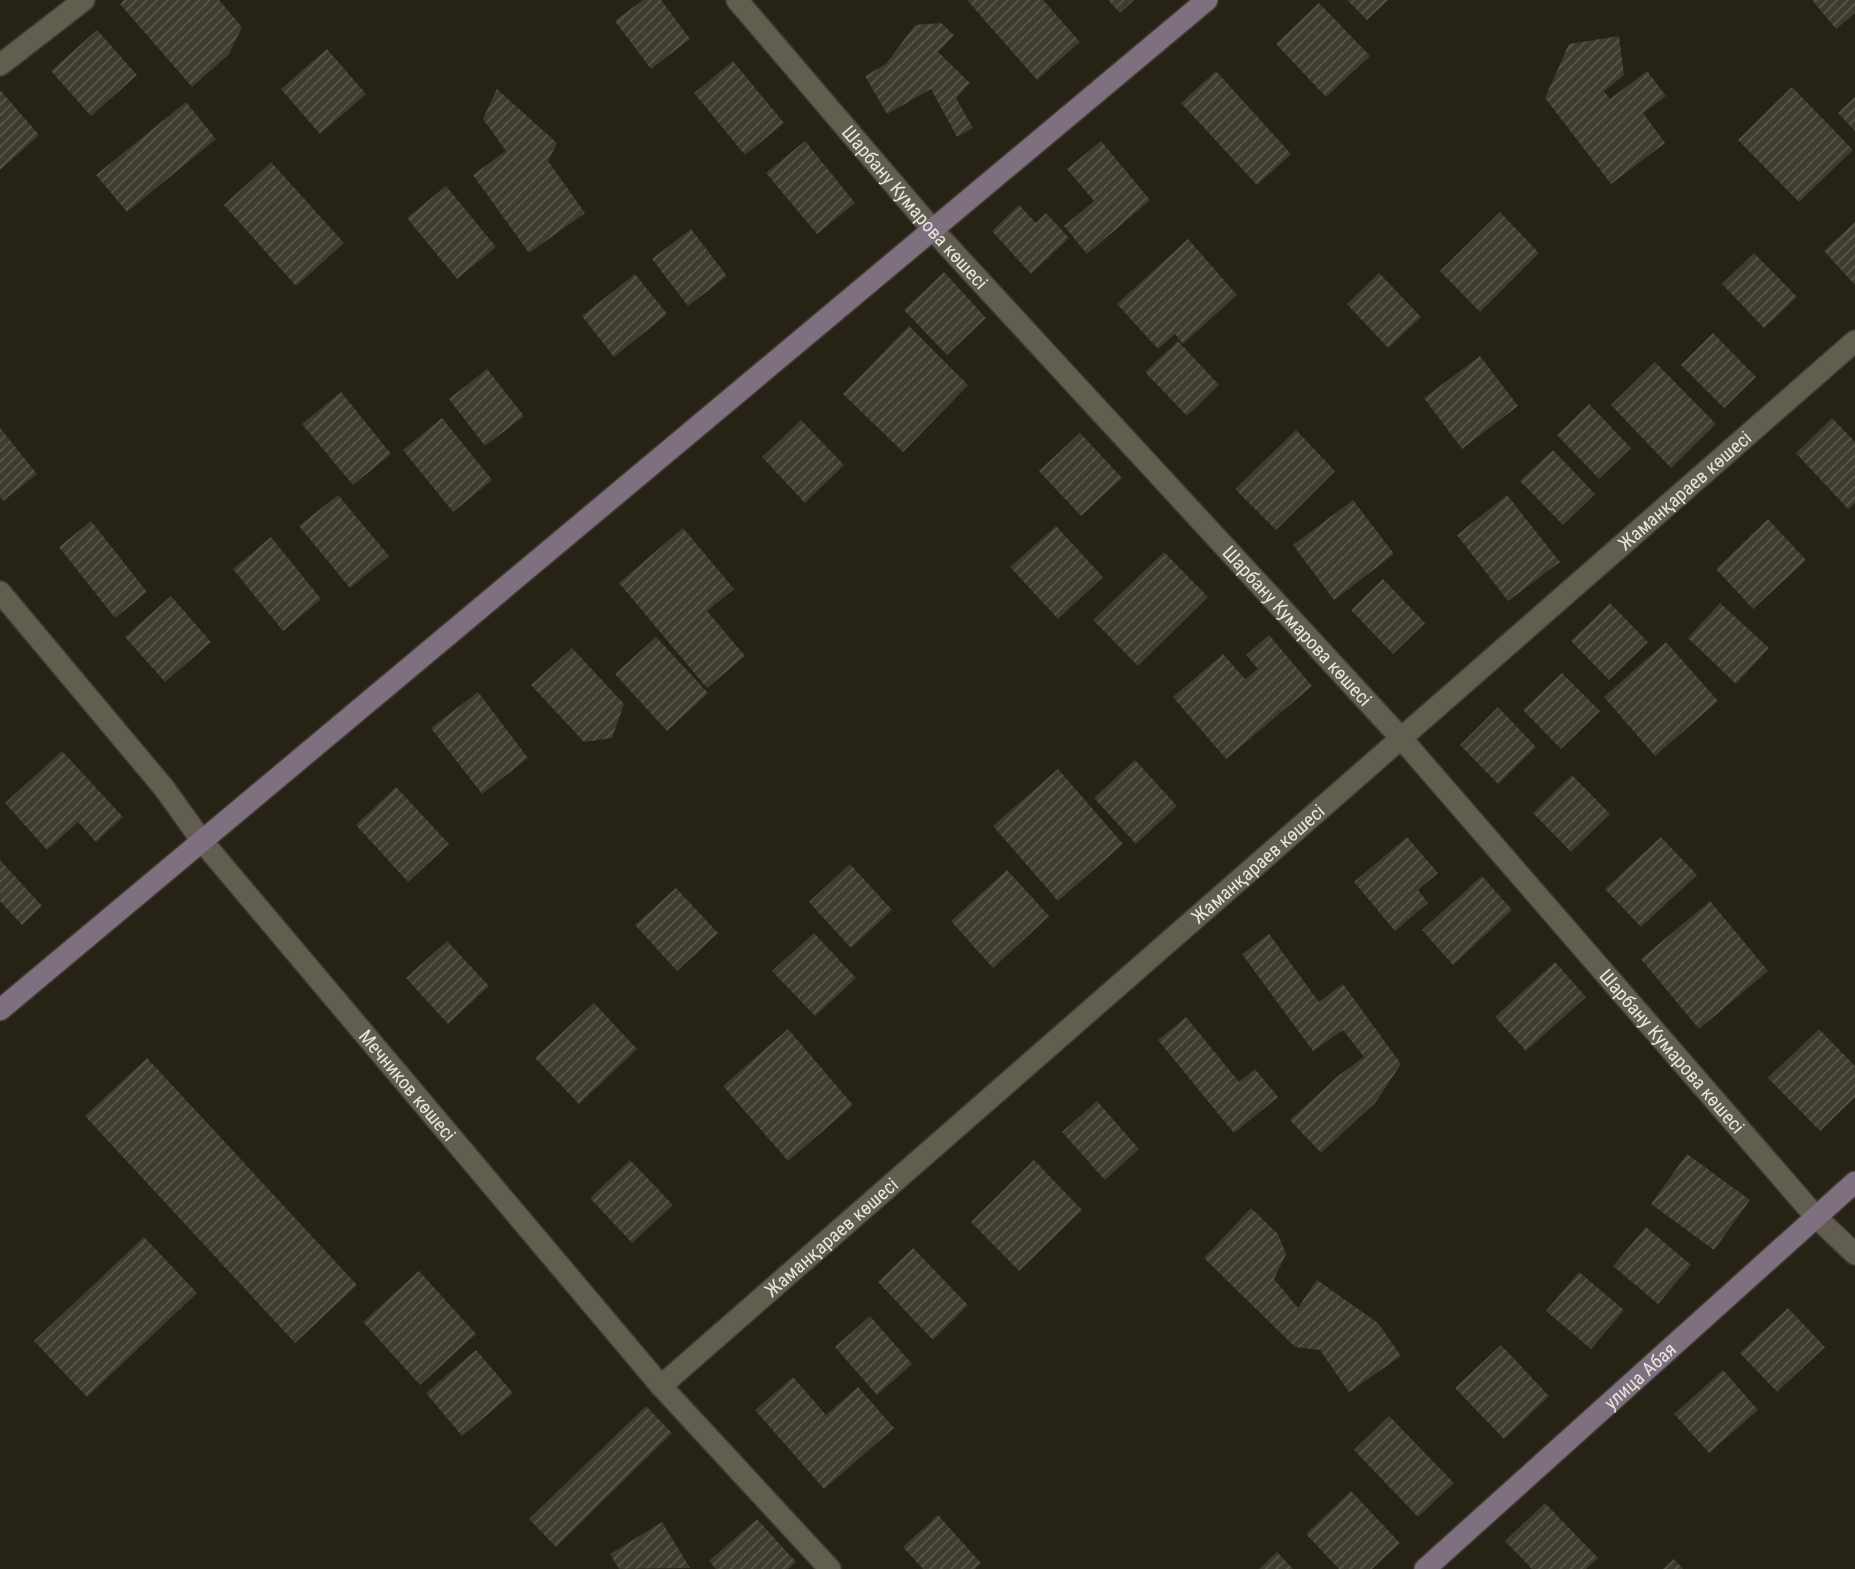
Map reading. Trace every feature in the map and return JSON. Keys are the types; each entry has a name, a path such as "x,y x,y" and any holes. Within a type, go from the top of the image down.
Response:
{"main road":[{"path":"0,1010 1208,0"},
{"name":"улица Абая","path":"1425,1569 1855,1182"}],"street":[{"path":"0,65 84,0"},
{"name":"Шарбану Кумарова көшесі","path":"737,0 933,230 1401,738 1816,1217 1855,1254"},
{"name":"Жаманқараев көшесі","path":"660,1386 1855,341"},
{"name":"Мечников көшесі","path":"0,592 164,788 202,841 660,1386 830,1569"}],"building":[{"path":"124,0 219,0 242,27 229,54 192,87 120,4"},
{"path":"643,0 661,0 690,39 651,69 615,21"},
{"path":"967,0 1043,0 1080,42 1037,80"},
{"path":"1108,0 1134,0 1120,13"},
{"path":"1347,0 1388,0 1367,20"},
{"path":"1812,0 1855,0 1855,13 1836,29"},
{"path":"1319,3 1370,56 1326,97 1276,44"},
{"path":"941,23 954,35 938,52 970,83 956,98 973,128 957,137 931,89 887,114 865,76 886,64 915,25"},
{"path":"97,30 137,75 91,116 51,71"},
{"path":"1619,36 1624,75 1604,91 1610,99 1647,71 1666,96 1643,113 1665,143 1611,184 1545,98 1569,44"},
{"path":"327,49 366,94 320,134 281,89"},
{"path":"733,61 784,123 745,155 694,93"},
{"path":"1216,71 1291,154 1257,185 1181,103"},
{"path":"1792,87 1853,150 1799,202 1738,140"},
{"path":"497,89 557,143 548,161 585,213 529,253 473,175 506,151 483,119"},
{"path":"0,90 39,135 0,170"},
{"path":"1855,97 1855,131 1838,113"},
{"path":"186,102 216,139 127,212 96,175"},
{"path":"805,141 855,203 817,234 766,173"},
{"path":"1101,141 1150,200 1087,254 1064,226 1094,201 1067,169"},
{"path":"271,162 344,243 296,286 224,205"},
{"path":"446,186 496,247 457,279 407,218"},
{"path":"1019,205 1036,223 1046,213 1069,238 1031,274 992,231"},
{"path":"1500,212 1539,253 1480,312 1440,271"},
{"path":"1855,222 1855,285 1824,251"},
{"path":"691,229 727,276 688,306 652,259"},
{"path":"1188,239 1237,295 1183,344 1175,334 1158,349 1117,304"},
{"path":"1754,253 1797,297 1764,328 1722,284"},
{"path":"944,272 986,318 947,355 904,310"},
{"path":"1379,273 1421,317 1388,348 1347,304"},
{"path":"635,274 667,314 614,357 582,316"},
{"path":"909,326 968,385 903,452 843,394"},
{"path":"1713,333 1756,377 1724,408 1681,365"},
{"path":"1178,341 1219,385 1187,416 1145,372"},
{"path":"1480,356 1518,406 1462,449 1424,398"},
{"path":"1655,362 1716,424 1671,468 1611,405"},
{"path":"487,369 524,416 485,446 449,399"},
{"path":"341,392 391,454 353,485 302,424"},
{"path":"1589,404 1631,448 1599,479 1557,435"},
{"path":"442,418 492,480 453,512 403,450"},
{"path":"1832,418 1855,442 1855,503 1848,509 1796,453"},
{"path":"801,420 844,465 805,503 762,457"},
{"path":"0,428 37,474 3,501 0,497"},
{"path":"1296,430 1335,471 1276,530 1235,489"},
{"path":"1080,433 1122,478 1081,516 1039,471"},
{"path":"1553,450 1595,494 1563,525 1520,481"},
{"path":"338,495 389,556 350,588 299,526"},
{"path":"1507,495 1560,562 1508,601 1457,535"},
{"path":"1353,500 1394,554 1334,600 1293,545"},
{"path":"1768,519 1806,560 1753,609 1716,569"},
{"path":"91,521 147,592 115,618 59,547"},
{"path":"1056,526 1103,577 1058,619 1010,567"},
{"path":"683,528 734,589 707,611 745,656 707,688 619,583"},
{"path":"271,537 321,599 283,631 233,569"},
{"path":"1164,552 1208,597 1138,666 1093,620"},
{"path":"1383,579 1425,623 1393,654 1351,610"},
{"path":"171,596 211,642 165,682 125,637"},
{"path":"1610,603 1648,642 1609,680 1571,641"},
{"path":"1720,603 1769,648 1736,684 1688,638"},
{"path":"1269,635 1312,686 1226,759 1173,697 1223,654 1245,679 1258,669 1246,655"},
{"path":"656,637 708,693 667,731 615,674"},
{"path":"1666,642 1718,701 1655,756 1604,697"},
{"path":"572,648 624,704 612,738 584,742 531,685"},
{"path":"1562,673 1600,711 1561,749 1523,710"},
{"path":"478,692 528,758 482,794 431,728"},
{"path":"1498,707 1536,747 1498,784 1460,745"},
{"path":"62,751 123,817 96,842 78,822 47,850 5,803"},
{"path":"1135,760 1177,806 1136,844 1094,798"},
{"path":"1058,769 1123,844 1058,901 993,826"},
{"path":"1572,775 1610,814 1571,852 1533,813"},
{"path":"396,787 449,844 408,882 356,825"},
{"path":"1407,837 1438,873 1418,890 1428,903 1395,931 1354,882"},
{"path":"1661,837 1697,875 1641,927 1605,889"},
{"path":"0,860 42,906 22,925 0,901"},
{"path":"850,864 892,910 851,948 809,902"},
{"path":"1007,870 1049,916 993,968 951,921"},
{"path":"1482,876 1512,910 1453,965 1422,930"},
{"path":"676,888 718,933 677,971 635,925"},
{"path":"1710,901 1768,971 1699,1029 1641,959"},
{"path":"814,933 856,978 815,1016 772,971"},
{"path":"1269,934 1319,1002 1343,984 1401,1064 1376,1102 1321,1153 1290,1120 1338,1076 1364,1057 1343,1030 1313,1051 1242,954"},
{"path":"447,941 489,986 448,1024 406,978"},
{"path":"1555,962 1586,997 1526,1051 1495,1017"},
{"path":"594,1003 637,1049 579,1104 535,1058"},
{"path":"1186,1017 1239,1082 1255,1069 1278,1097 1234,1133 1158,1040"},
{"path":"788,1029 853,1105 788,1161 723,1086"},
{"path":"1819,1029 1855,1066 1855,1097 1820,1131 1768,1078"},
{"path":"147,1058 357,1285 295,1343 85,1116"},
{"path":"1097,1101 1139,1149 1105,1180 1062,1132"},
{"path":"1687,1154 1750,1200 1714,1250 1651,1204"},
{"path":"630,1160 673,1205 632,1243 590,1198"},
{"path":"1034,1160 1082,1210 1019,1271 971,1222"},
{"path":"1251,1208 1278,1234 1286,1254 1274,1279 1298,1308 1317,1280 1378,1323 1401,1356 1349,1392 1320,1350 1295,1347 1204,1258"},
{"path":"1646,1227 1691,1265 1658,1304 1613,1266"},
{"path":"144,1237 197,1293 87,1397 34,1341"},
{"path":"913,1248 968,1305 933,1340 878,1282"},
{"path":"419,1271 476,1334 420,1385 363,1322"},
{"path":"1579,1272 1624,1310 1591,1349 1546,1311"},
{"path":"1788,1308 1825,1347 1777,1392 1740,1353"},
{"path":"870,1316 912,1364 877,1395 835,1347"},
{"path":"1501,1345 1549,1396 1504,1439 1455,1388"},
{"path":"476,1350 513,1393 462,1436 426,1393"},
{"path":"1723,1370 1758,1410 1709,1453 1674,1414"},
{"path":"793,1377 826,1415 858,1387 894,1428 824,1489 755,1410"},
{"path":"646,1406 672,1433 556,1547 529,1519"},
{"path":"1389,1416 1454,1483 1418,1517 1354,1450"},
{"path":"1351,1491 1400,1543 1372,1569 1339,1569 1306,1534"},
{"path":"1545,1503 1598,1558 1586,1569 1532,1569 1505,1541"},
{"path":"938,1515 981,1563 975,1569 923,1569 903,1547"},
{"path":"757,1519 796,1562 788,1569 716,1569 709,1561"},
{"path":"662,1522 690,1568 619,1569 610,1554"},
{"path":"1277,1552 1293,1569 1259,1569"},
{"path":"1674,1559 1683,1569 1663,1569"}]}
